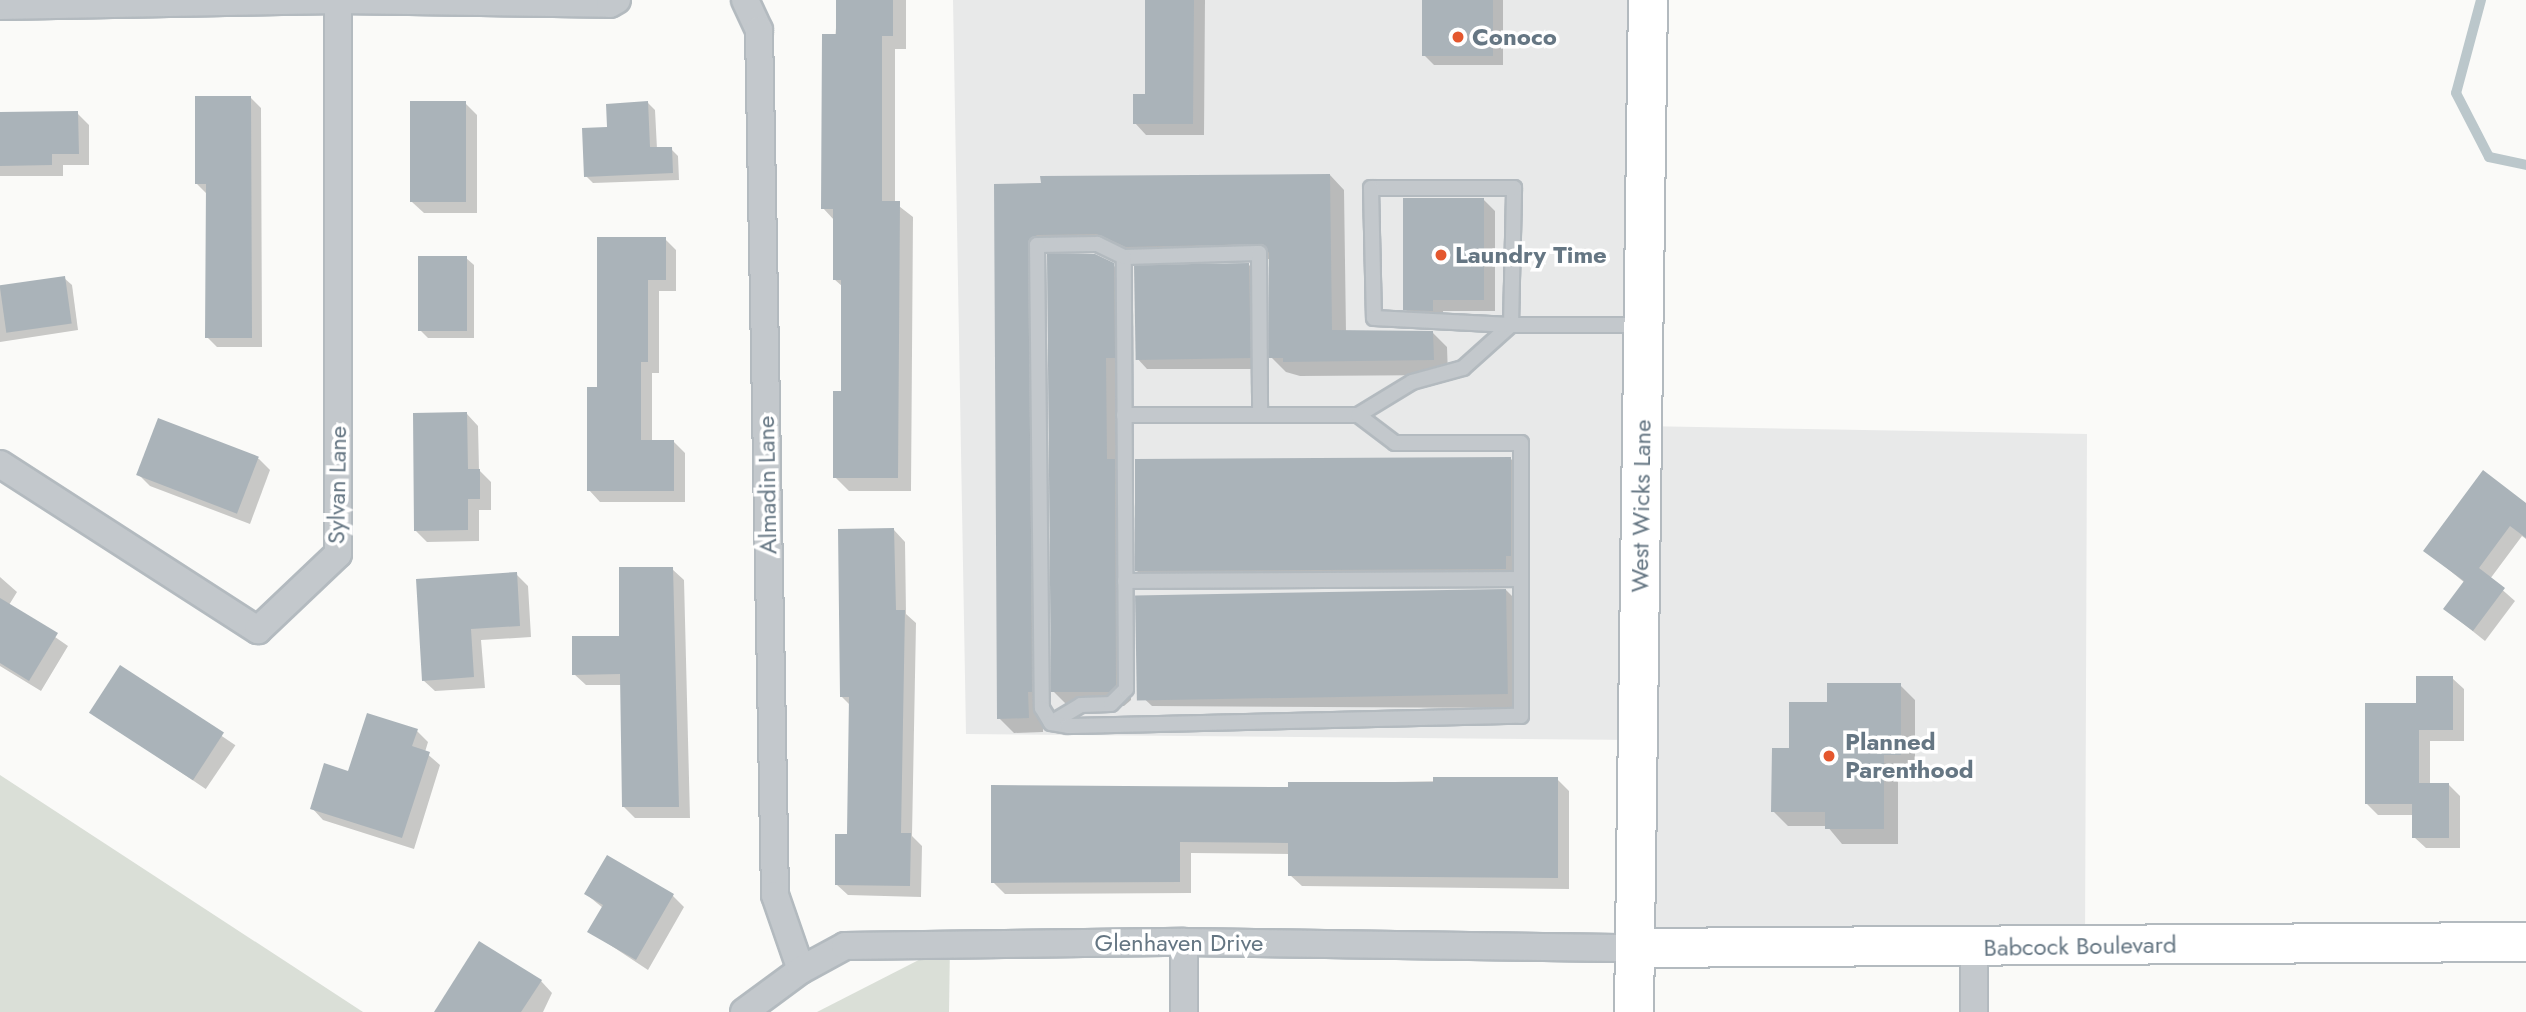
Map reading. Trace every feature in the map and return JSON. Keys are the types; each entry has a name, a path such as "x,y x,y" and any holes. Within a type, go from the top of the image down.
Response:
{"main road":[{"name":"West Wicks Lane","path":"1634,1012 1648,0"},
{"name":"Babcock Boulevard","path":"1634,948 2526,942"}],"street":[{"path":"0,6 338,0 610,4 617,0"},
{"name":"Sylvan Lane","path":"0,464 258,631 338,554 338,0"},
{"name":"Almadin Lane","path":"745,0 759,30 775,895 801,970"},
{"path":"1184,942 1184,1012"},
{"name":"Glenhaven Drive","path":"744,1012 801,970 845,946 1184,942 1634,948"},
{"path":"1973,1012 1974,947"}],"lane":[{"path":"1125,415 1358,415 1412,382 1463,368 1511,325 1514,188 1371,188 1374,318 1511,325 1644,325"},
{"path":"1260,415 1259,253 1125,257 1097,244 1037,244 1042,708 1051,723 1068,726 1521,716 1521,443 1395,443 1358,415"},
{"path":"1051,723 1081,705 1111,704 1126,689 1125,257"},
{"path":"1125,581 1521,579"}],"shaded area":[{"path":"953,0 1648,0 1642,426 2087,434 2085,946 1635,948 1637,740 966,734"},
{"path":"0,775 363,1012 0,1012"},
{"path":"950,944 949,1012 817,1012"}],"building":[{"path":"836,0 893,0 893,36 882,36 882,201 900,201 898,478 833,478 833,391 841,391 841,280 833,280 833,209 821,209 822,34 836,34"},
{"path":"1145,0 1194,0 1193,124 1133,124 1133,94 1145,94"},
{"path":"1422,0 1493,0 1493,56 1422,56"},
{"path":"195,96 251,96 252,338 205,338 206,184 195,184"},
{"path":"410,101 466,101 466,202 410,202"},
{"path":"648,101 650,147 672,147 673,173 584,177 582,128 607,127 606,104"},
{"path":"78,111 79,154 52,154 52,165 0,166 0,112"},
{"path":"1330,174 1332,330 1433,331 1434,360 1283,362 1283,358 1269,358 1269,253 1263,244 1126,247 1097,234 1037,235 1029,240 1032,692 1028,692 1029,718 997,719 994,184 1041,183 1040,176"},
{"path":"1403,198 1484,198 1484,300 1433,300 1433,311 1403,310"},
{"path":"597,237 666,237 666,280 648,280 648,362 641,362 641,440 674,440 674,491 587,491 587,387 597,387"},
{"path":"1047,254 1095,254 1114,263 1115,358 1106,358 1107,459 1115,459 1116,685 1109,692 1051,692"},
{"path":"418,256 467,256 467,331 418,331"},
{"path":"1249,263 1251,358 1136,360 1134,265"},
{"path":"65,276 72,324 6,333 0,285"},
{"path":"467,412 468,469 480,469 480,499 468,499 468,530 414,531 413,413"},
{"path":"158,418 259,457 237,514 136,475"},
{"path":"1511,457 1511,556 1506,556 1506,569 1135,571 1135,459"},
{"path":"2483,470 2526,503 2526,538 2510,526 2479,568 2505,588 2473,631 2443,609 2464,581 2423,551"},
{"path":"894,528 896,610 905,610 901,833 911,833 910,886 835,885 835,834 847,834 849,697 840,697 838,529"},
{"path":"619,567 673,567 679,807 622,807 620,674 572,675 572,636 619,636"},
{"path":"517,572 520,626 471,629 474,677 422,681 416,579"},
{"path":"1506,589 1508,694 1137,700 1135,595"},
{"path":"0,598 58,633 29,681 0,663"},
{"path":"120,665 224,733 193,780 89,713"},
{"path":"2416,676 2453,676 2453,730 2419,730 2419,783 2449,783 2449,838 2412,838 2412,804 2365,804 2365,703 2416,703"},
{"path":"1827,683 1901,683 1901,755 1884,755 1884,829 1825,829 1825,812 1771,812 1772,748 1789,748 1789,702 1827,702"},
{"path":"367,713 418,729 412,746 430,752 402,838 310,809 324,763 348,771"},
{"path":"1433,777 1558,777 1558,878 1288,876 1288,843 1180,842 1180,882 991,883 991,785 1288,787 1288,782 1433,782"},
{"path":"607,855 674,894 636,960 587,932 603,905 584,894"},
{"path":"479,941 542,980 521,1012 434,1012"}],"waterway":[{"path":"2481,0 2456,93 2489,157 2526,165"}],"place":[{"name":"Conoco","path":"1458,37"},
{"name":"Laundry Time","path":"1441,255"},
{"name":"Planned Parenthood","path":"1829,756"}]}
